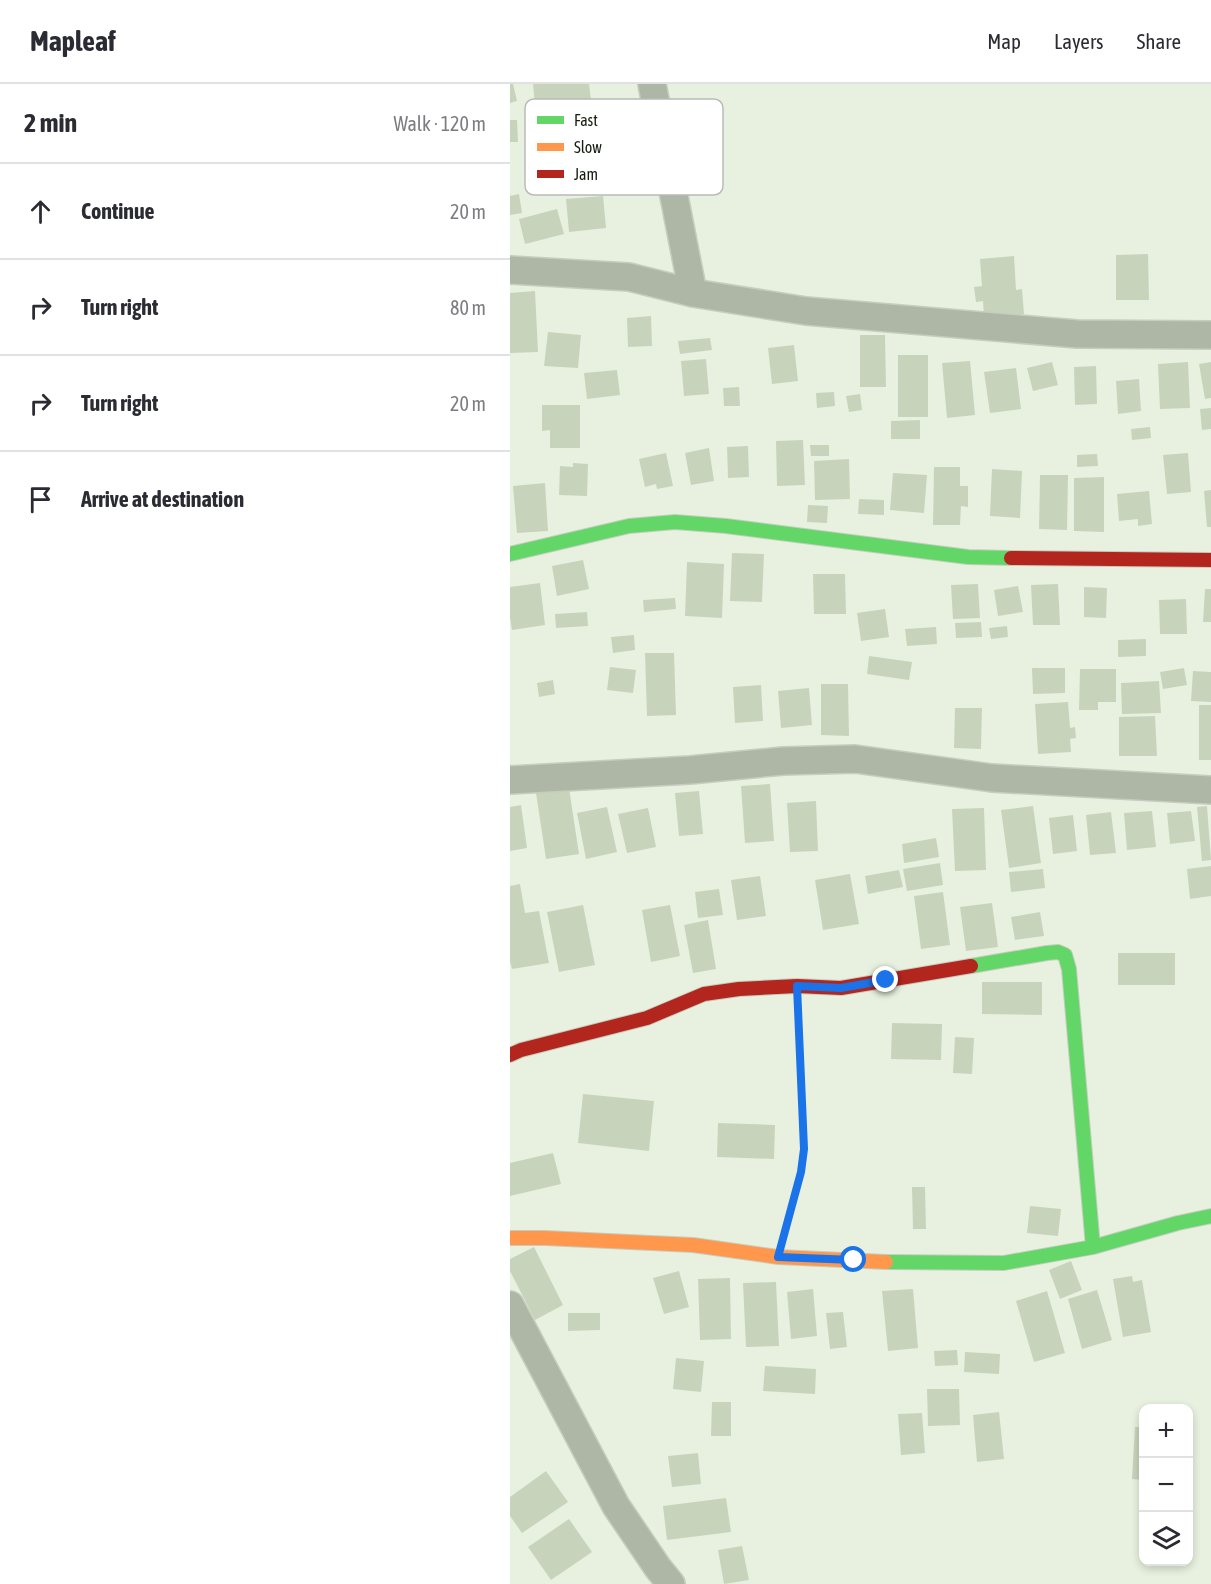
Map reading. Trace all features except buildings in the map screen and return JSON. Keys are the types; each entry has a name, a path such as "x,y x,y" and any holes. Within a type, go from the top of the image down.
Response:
{"street":[{"path":"652,84 655,99"},
{"path":"674,195 693,294"},
{"path":"510,270 629,277 693,294 806,310 1077,334 1211,335"},
{"path":"510,554 629,526 675,522 726,526 968,557 1211,560"},
{"path":"510,780 690,770 783,761 855,759 992,778 1211,790"},
{"path":"510,1054 647,1018 704,994 739,989 797,986 841,988 1058,952 1065,955 1069,969 1093,1247"},
{"path":"510,1238 693,1245 778,1257 918,1263 1004,1263 1093,1247 1211,1216"},
{"path":"510,1305 616,1506 671,1584"}],"path":[{"path":"778,1257 801,1172 804,1149 797,986"}],"traffic: fast":[{"path":"510,554 629,526 675,522 726,526 968,557 1011,558"},
{"path":"971,966 1047,953 1058,952 1065,955 1069,969 1093,1247"},
{"path":"886,1262 1004,1263 1093,1247 1211,1216"}],"traffic: slow":[{"path":"510,1238 693,1245 778,1257 886,1262"}],"traffic: jam":[{"path":"1011,558 1211,560"},
{"path":"510,1055 521,1050 647,1018 704,994 739,989 797,986 841,988 971,966"}],"route":[{"path":"854,1260 778,1257 801,1172 804,1149 797,986 841,988 886,980"}]}
